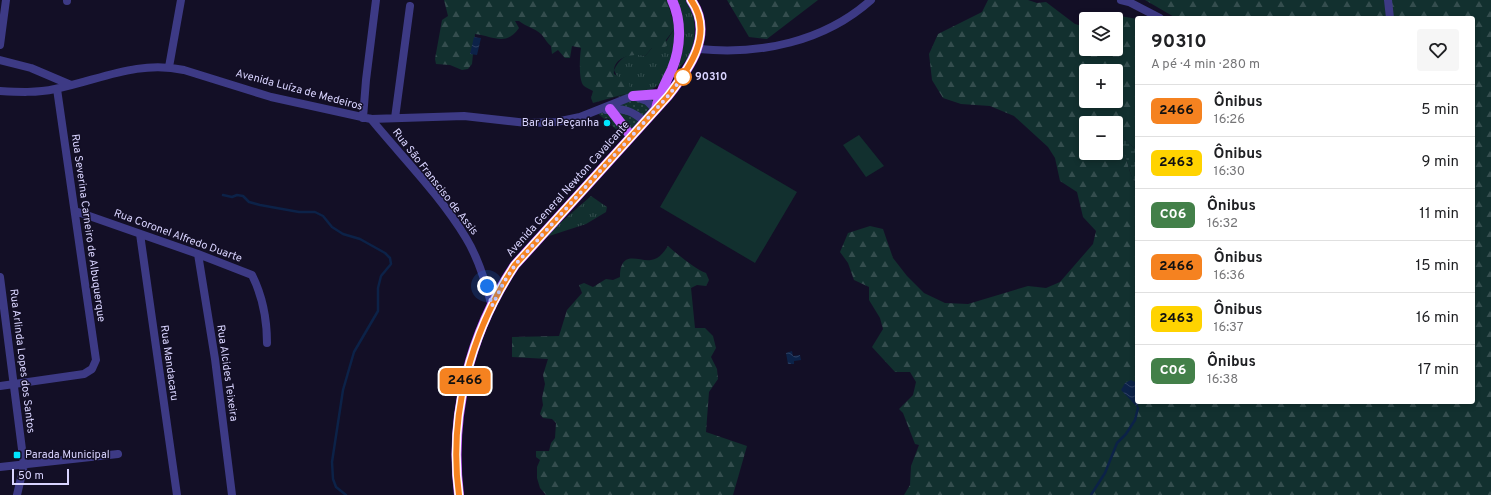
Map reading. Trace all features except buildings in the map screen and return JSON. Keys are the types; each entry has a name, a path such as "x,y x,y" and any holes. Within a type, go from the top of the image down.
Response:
{"main road":[{"name":"Avenida General Newton Cavalcante","path":"656,110 660,94 672,68 679,41 678,18 672,0"},
{"name":"Avenida General Newton Cavalcante","path":"460,495 456,450 460,404 474,351 492,306 504,282 515,265 656,110 684,76 699,49 699,24 697,12 691,0"},
{"path":"633,96 660,94"},
{"path":"610,109 631,136"}],"street":[{"path":"0,45 6,0"},
{"path":"169,67 181,0"},
{"path":"367,119 376,0"},
{"path":"699,49 737,51 771,46 809,37 824,32 848,19 871,0"},
{"path":"1121,0 1129,2 1156,16"},
{"path":"1388,0 1390,16"},
{"path":"395,118 410,6"},
{"path":"0,60 31,68 71,85"},
{"name":"Avenida Luíza de Medeiros","path":"0,91 29,92 57,89 125,70 169,67 184,70 279,99 367,119 464,116 527,123 556,122 580,117 595,111"},
{"name":"Rua Severina Carneiro de Albuquerque","path":"14,384 84,374 92,369 96,360 57,89"},
{"path":"595,111 622,99 633,96 647,101 656,110"},
{"path":"595,111 610,109 629,111 645,122"},
{"name":"Rua São Fransciso de Assis","path":"367,119 413,168 466,238 483,275 492,306"},
{"name":"Rua Coronel Alfredo Duarte","path":"75,210 252,275 264,305 267,322 267,343"},
{"name":"Rua Mandacaru","path":"140,234 177,495"},
{"name":"Rua Alcides Teixeira","path":"198,254 215,358 232,495"},
{"name":"Rua Arlinda Lopes dos Santos","path":"0,277 24,464 17,495"},
{"path":"0,386 14,384"},
{"path":"0,467 118,454"}],"green space":[{"path":"444,0 667,0 675,28 666,40 667,46 662,48 652,48 645,56 629,56 620,60 616,64 614,74 629,83 630,89 625,94 593,103 591,98 593,91 584,86 581,79 581,48 572,46 570,58 565,58 558,50 552,54 551,46 541,34 519,21 515,21 519,28 514,34 504,39 475,34 472,64 468,69 462,70 450,65 436,64 435,59 442,20 448,16"},
{"path":"677,0 687,0 693,13 695,35 692,50 688,58 677,71 682,53 684,36 682,18"},
{"path":"727,0 818,0 767,39 749,37"},
{"path":"988,0 1028,0 1037,3 1046,2 1075,24 1079,25 1079,56 1123,56 1123,16 1135,19 1135,149 1123,135 1123,116 1079,116 1079,160 1123,160 1123,149 1135,182 1135,404 1475,404 1475,16 1173,16 1145,0 1491,0 1491,495 904,495 910,485 911,466 919,445 915,444 903,413 899,409 913,395 916,382 910,372 895,372 872,347 883,329 880,318 869,300 869,287 854,280 848,263 840,252 848,233 870,226 883,229 893,258 907,276 924,293 945,303 968,304 1028,286 1046,288 1060,282 1093,244 1096,231 1083,217 1077,192 1060,181 1055,158 1048,147 1014,116 990,106 961,104 943,98 932,80 929,54 938,34 982,12"},
{"path":"675,28 674,54 661,83 651,90 615,98 625,94 614,70 620,61 626,56 645,56 652,48 662,48"},
{"path":"666,93 626,138 595,111 610,104"},
{"path":"1123,134 1126,140 1135,149 1135,182 1133,180 1123,150"},
{"path":"859,135 884,166 866,177 843,145"},
{"path":"701,136 797,192 755,263 660,207"},
{"path":"591,196 607,207 606,212 586,224 543,238"},
{"path":"668,246 692,265 706,273 709,280 706,286 697,285 691,288 695,328 705,328 713,336 716,348 711,357 717,369 718,379 709,392 706,432 747,446 733,495 546,495 540,488 537,478 537,467 540,460 536,457 536,451 549,451 551,443 555,438 556,423 552,419 543,418 540,414 543,405 542,398 545,384 543,375 548,359 512,357 512,337 559,336 567,310 582,293 579,285 584,283 593,287 606,279 613,280 620,277 621,266 627,259 654,259 661,255"}],"water":[{"path":"474,37 481,38 477,55 470,54"},
{"path":"792,351 793,356 800,355 801,360 794,361 794,364 788,364 786,353"},
{"path":"1131,380 1135,382 1135,404 1138,404 1138,408 1121,390 1125,383"}],"waterway":[{"path":"223,195 232,197 237,195 243,196 249,202 260,205 299,212 315,212 323,216 332,227 343,234 360,239 385,253 390,258 391,264 381,276 378,288 378,311 354,352 343,390 332,462 333,479 336,487 346,495"},
{"path":"1091,495 1105,473 1117,443 1126,434 1135,420 1138,408"}],"bus line":[{"name":"2466","path":"459,495 456,450 460,404 465,380 484,323 504,282 515,265 662,103 684,76 699,49 699,24 697,12 691,0"}],"place":[{"name":"90310","path":"683,77"},
{"name":"Bar da Peçanha","path":"607,123"},
{"name":"Parada Municipal","path":"17,455"}],"route":[{"path":"487,286 492,306 504,282 515,265 662,103 684,76 683,77"}]}
